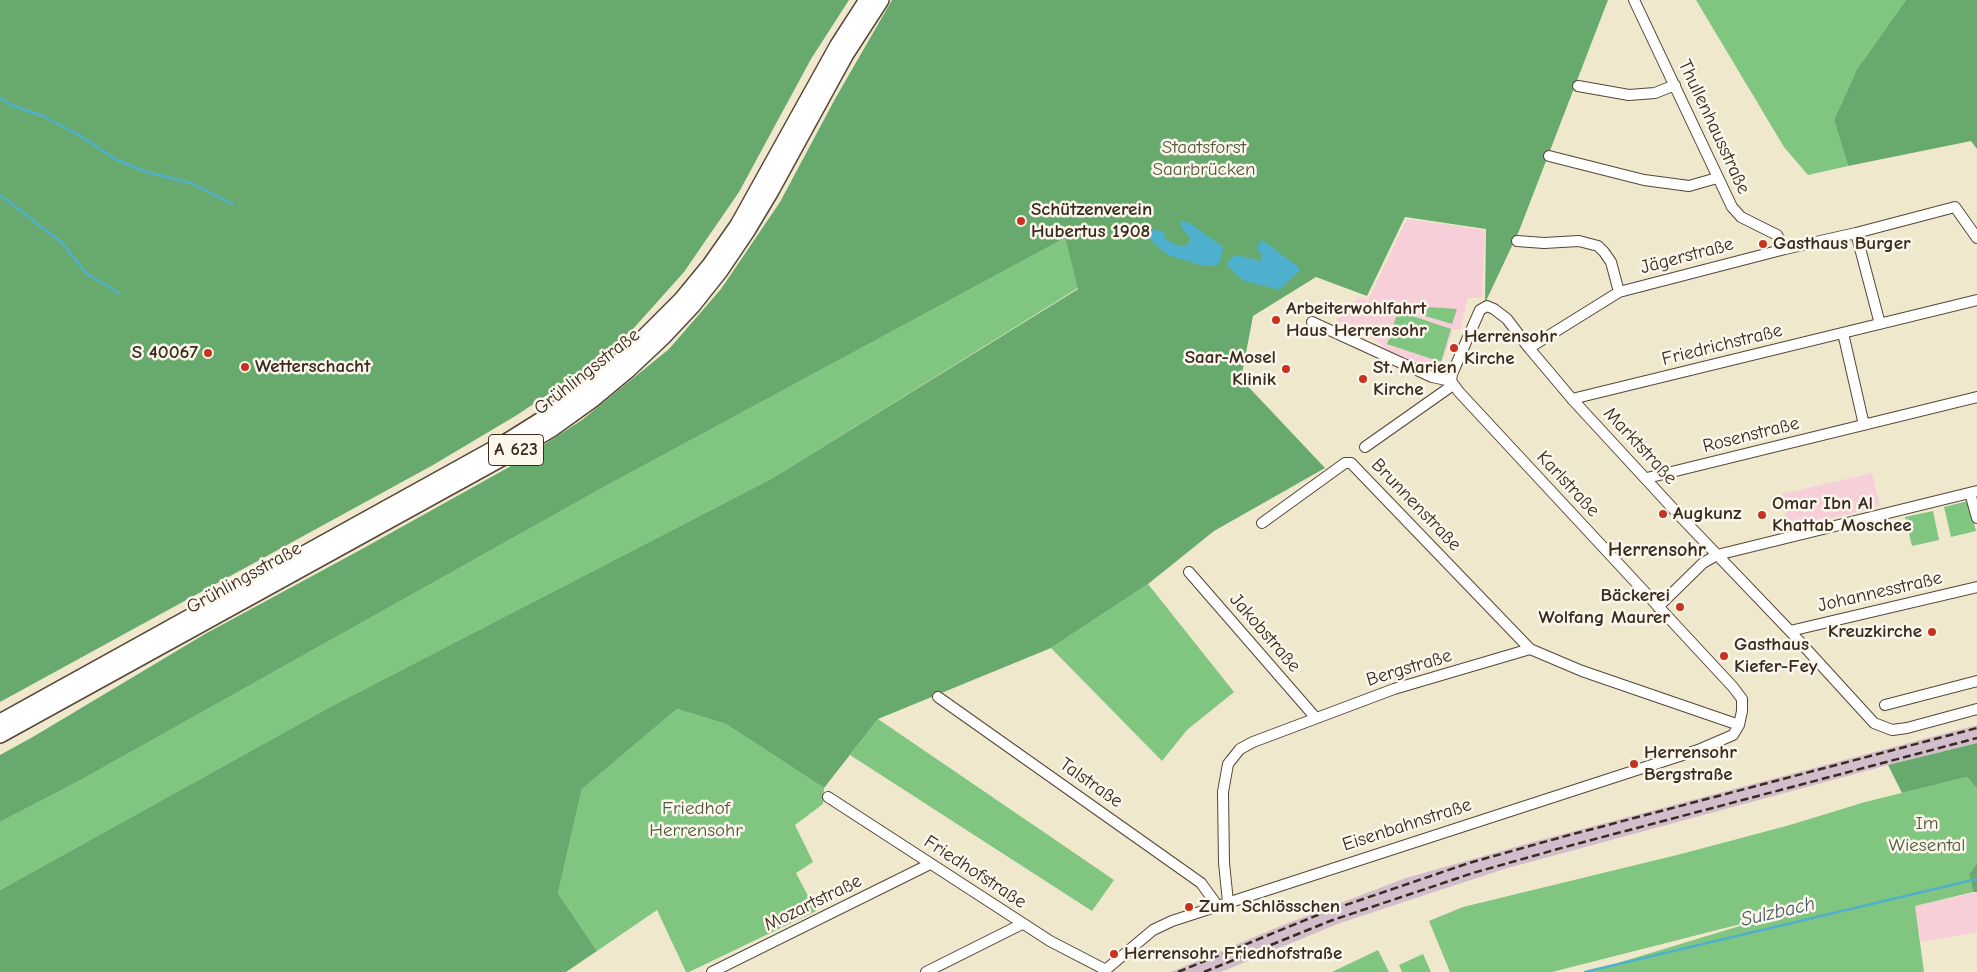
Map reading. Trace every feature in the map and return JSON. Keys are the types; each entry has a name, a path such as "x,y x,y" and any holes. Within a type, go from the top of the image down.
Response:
{"highway":[{"name":"A 623","path":"0,722 506,442 546,417 620,361 682,299 710,265 738,225 838,46 867,0"},
{"name":"Grühlingsstraße","path":"0,735 513,452 553,428 592,400 628,370 692,306 720,271 772,192 846,54 881,0"}],"street":[{"name":"Thullenhausstraße","path":"1634,0 1732,207 1741,217 1777,235 1785,249"},
{"path":"1578,86 1629,95 1655,93 1675,86"},
{"path":"1549,156 1644,180 1689,186 1718,178"},
{"name":"Jägerstraße","path":"1529,348 1619,292 1955,207 1977,238"},
{"path":"1856,233 1880,324"},
{"path":"1517,241 1544,243 1579,241 1598,246 1611,262 1619,292"},
{"name":"Friedrichstraße","path":"1572,399 1977,300"},
{"name":"Marktstraße","path":"1452,383 1452,374 1480,310 1487,306 1494,309 1507,319 1572,399 1790,631 1866,716 1878,726 1892,730 1907,728 1977,709"},
{"path":"1312,322 1432,377 1452,383"},
{"path":"1843,333 1864,425"},
{"path":"1365,447 1452,383"},
{"name":"Karlstraße","path":"1452,383 1733,687 1742,699 1740,725"},
{"name":"Rosenstraße","path":"1647,478 1977,397"},
{"name":"Brunnenstraße","path":"1262,523 1345,463 1351,463 1530,649"},
{"path":"1658,607 1704,563 1717,555 1974,492 1977,518"},
{"name":"Jakobstraße","path":"1189,572 1315,717"},
{"name":"Johannesstraße","path":"1790,631 1977,586"},
{"path":"1530,649 1582,671 1740,725"},
{"name":"Bergstraße","path":"1223,903 1223,792 1228,764 1240,749 1315,717 1394,690 1530,649"},
{"path":"1885,704 1977,681"},
{"name":"Talstraße","path":"938,697 1201,883 1223,903"},
{"name":"Eisenbahnstraße","path":"1105,971 1153,930 1172,920 1698,750 1733,735 1740,725"},
{"name":"Friedhofstraße","path":"828,797 1022,924 1105,971"},
{"name":"Mozartstraße","path":"712,972 930,864"},
{"path":"926,972 1022,924"}],"shaded area":[{"path":"1407,219 1485,230 1482,298 1468,298 1460,330 1453,329 1441,367 1407,360 1391,354 1381,343 1336,320 1359,297 1368,300"},
{"path":"1872,473 1880,506 1789,529 1782,494"},
{"path":"1977,725 1977,743 1888,765 1504,869 1340,923 1221,972 1171,972 1278,927 1406,878 1529,843"},
{"path":"1977,892 1977,932 1921,942 1915,906"}],"green space":[{"path":"0,0 849,0 811,59 739,192 684,272 633,329 580,373 517,415 433,465 0,702"},
{"name":"Staatsforst Saarbrücken","path":"892,0 1608,0 1519,231 1485,303 1486,229 1405,217 1367,296 1316,277 1253,316 1241,379 1325,468 1214,531 1148,584 1051,648 878,719 824,788 726,724 677,709 582,789 558,893 597,951 566,972 0,972 0,890 330,707 771,479 1078,289 1065,238 602,488 79,781 0,822 0,755 205,634 511,466 582,420 669,349 721,289 780,202 835,99"},
{"path":"1696,0 1906,0 1857,69 1834,120 1848,166 1808,175 1784,147"},
{"path":"1906,0 1977,0 1977,149 1971,141 1848,166 1834,120 1857,69"},
{"path":"1065,238 1078,288 771,479 330,707 0,890 0,822 79,781 602,488"},
{"path":"1428,307 1457,309 1452,324 1425,316"},
{"path":"1398,311 1451,329 1441,362 1387,344"},
{"path":"1968,501 1976,531 1951,537 1944,507"},
{"path":"1933,511 1939,540 1912,546 1905,517"},
{"path":"1148,584 1234,692 1187,730 1162,761 1051,648"},
{"name":"Friedhof Herrensohr","path":"677,709 726,724 824,788 823,804 795,825 813,862 796,873 816,911 689,972 686,972 657,910 597,951 558,893 582,789"},
{"path":"878,719 1114,880 1092,911 850,755"},
{"path":"1977,743 1977,789 1967,777 1902,793 1888,765"},
{"name":"Im Wiesental","path":"1967,777 1977,789 1977,863 1969,874 1973,892 1915,906 1924,972 1588,972 1776,915 1552,972 1450,972 1429,921 1463,907 1681,854 1790,825 1865,802"},
{"path":"1977,863 1977,892 1973,892 1969,874"},
{"path":"1378,950 1389,972 1332,972"},
{"path":"1423,954 1431,972 1402,972 1399,965"}],"water":[{"path":"1180,221 1190,223 1223,247 1222,257 1217,266 1204,266 1168,255 1143,234 1142,229 1164,231 1165,239 1180,246 1187,246 1190,238 1182,228"},
{"path":"1262,240 1300,270 1279,290 1242,280 1227,265 1229,260 1235,255 1262,261 1257,247"}],"waterway":[{"path":"0,98 11,105 43,116 79,135 117,160 147,172 191,183 233,204"},
{"path":"0,195 61,242 86,273 119,293"},
{"name":"Sulzbach","path":"1585,972 1977,879"}],"railway":[{"path":"1178,972 1325,912 1469,863 1977,728"},
{"path":"1204,972 1330,921 1473,873 1977,738"}],"place":[{"name":"Schützenverein Hubertus 1908","path":"1021,221"},
{"name":"Gasthaus Burger","path":"1763,244"},
{"name":"Arbeiterwohlfahrt Haus Herrensohr","path":"1276,320"},
{"name":"Herrensohr Kirche","path":"1454,348"},
{"name":"S 40067","path":"208,353"},
{"name":"Wetterschacht","path":"245,367"},
{"name":"Saar-Mosel Klinik","path":"1286,369"},
{"name":"St. Marien Kirche","path":"1363,379"},
{"name":"Augkunz","path":"1663,514"},
{"name":"Omar Ibn Al Khattab Moschee","path":"1762,515"},
{"name":"Bäckerei Wolfang Maurer","path":"1680,607"},
{"name":"Kreuzkirche","path":"1932,632"},
{"name":"Gasthaus Kiefer-Fey","path":"1724,656"},
{"name":"Herrensohr Bergstraße","path":"1634,764"},
{"name":"Zum Schlösschen","path":"1189,907"},
{"name":"Herrensohr Friedhofstraße","path":"1114,954"}],"district":[{"name":"Herrensohr","path":"1657,550"}]}
